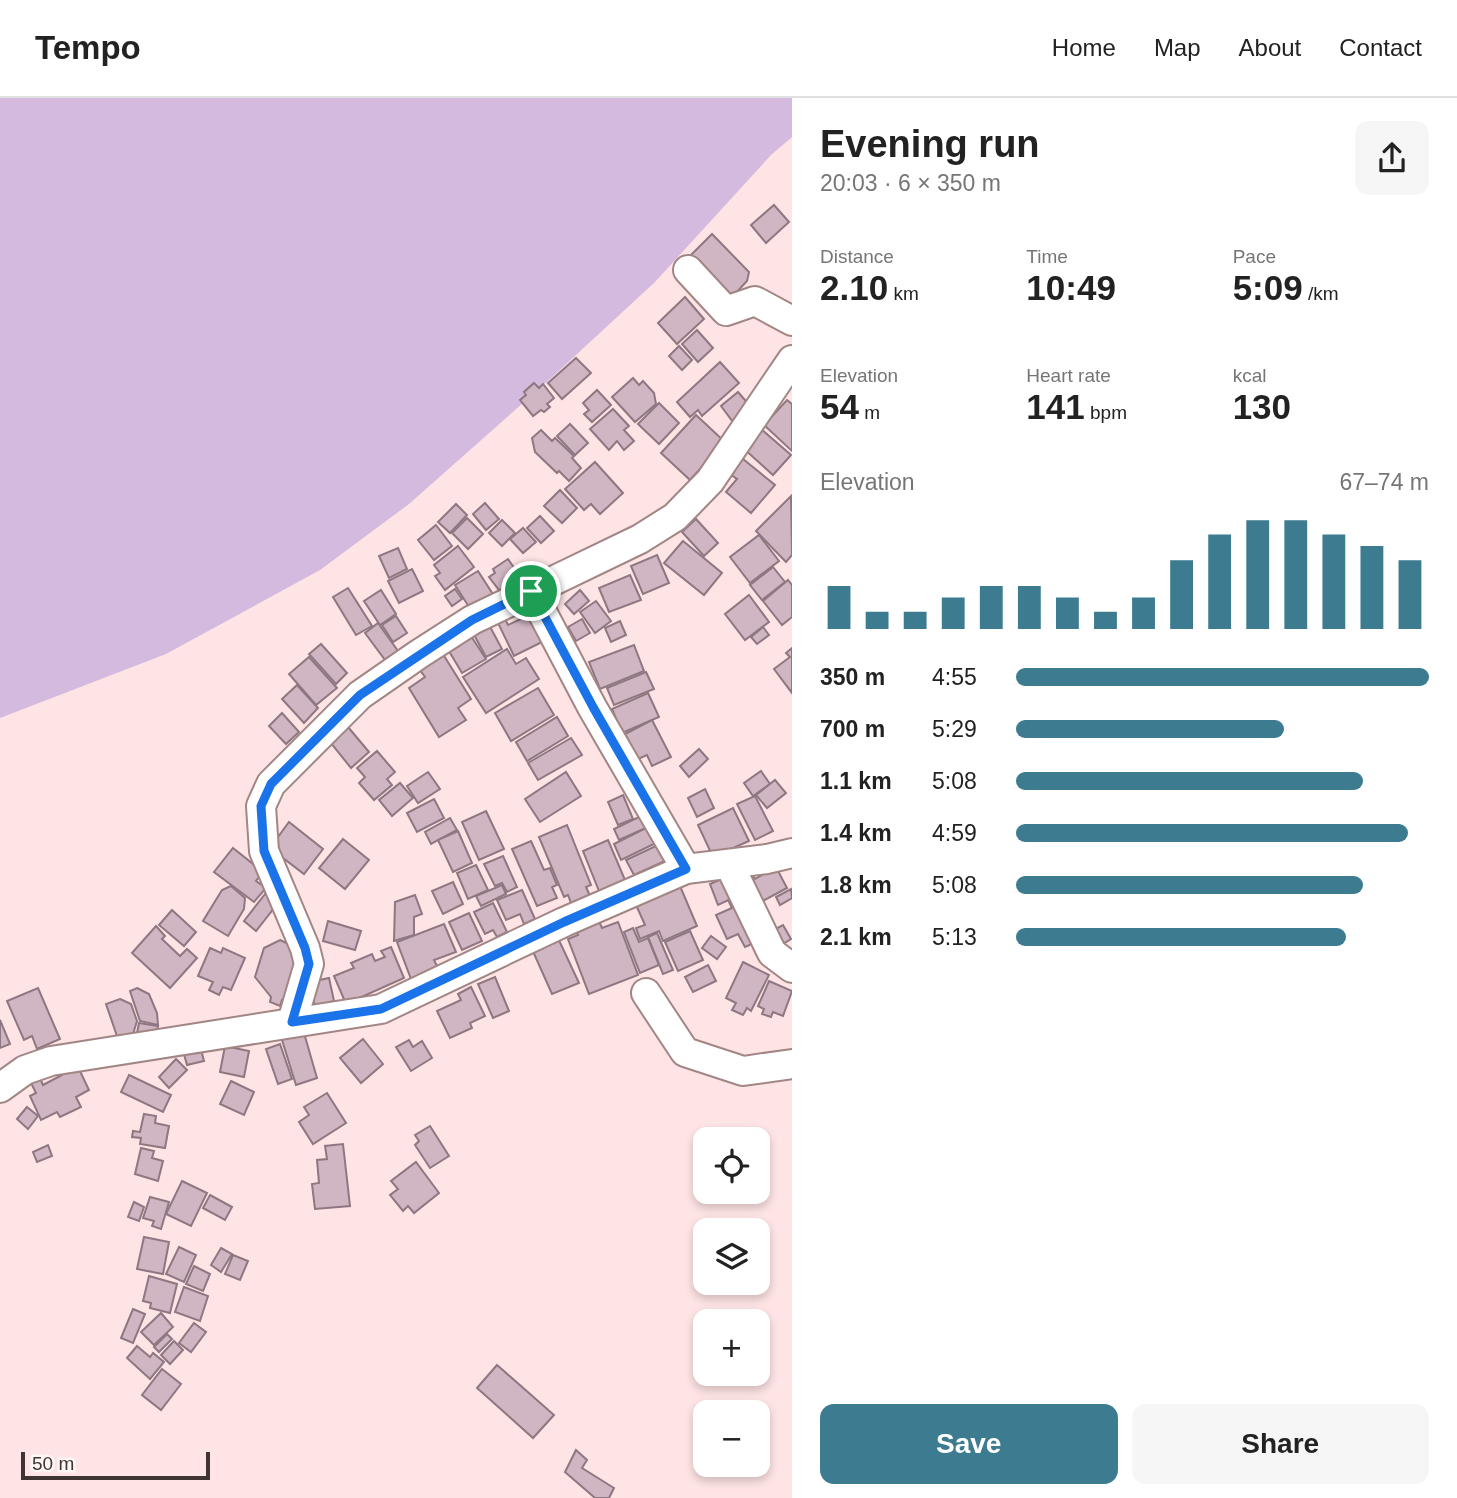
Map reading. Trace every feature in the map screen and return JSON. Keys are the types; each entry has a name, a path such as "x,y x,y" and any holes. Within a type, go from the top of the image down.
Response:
{"street":[{"path":"688,270 726,311 755,302 792,321"},
{"path":"292,1022 309,964 301,938 264,851 261,806 271,784 360,695 472,620 640,539 675,517 710,481 792,360"},
{"path":"531,591 593,707 686,869"},
{"path":"0,1088 25,1070 51,1061 381,1009 564,922 686,869 767,859 792,853"},
{"path":"729,864 772,953 792,968"},
{"path":"646,993 685,1052 743,1071 792,1064"}],"shaded area":[{"path":"0,98 792,98 792,137 771,155 655,282 550,379 409,504 320,570 166,654 0,718"}],"building":[{"path":"774,205 789,222 766,243 751,225"},
{"path":"712,234 749,272 747,281 734,295 722,292 689,257"},
{"path":"685,297 704,319 677,344 658,323"},
{"path":"697,330 713,348 698,362 682,344"},
{"path":"679,346 692,360 682,370 669,356"},
{"path":"576,358 591,373 562,399 548,383"},
{"path":"720,362 739,383 702,416 698,410 690,417 677,402"},
{"path":"633,378 639,385 643,381 654,393 656,404 635,422 612,397"},
{"path":"534,383 539,388 543,384 554,398 547,404 550,407 533,416 520,400"},
{"path":"597,390 611,405 592,422 584,414 589,410 583,403"},
{"path":"738,392 751,407 733,422 721,406"},
{"path":"787,400 792,404 792,451 764,425"},
{"path":"659,403 679,423 659,444 638,424"},
{"path":"613,409 629,426 624,430 634,441 624,450 617,441 609,450 590,429"},
{"path":"696,415 725,442 690,480 661,453"},
{"path":"570,424 588,443 575,455 557,436"},
{"path":"761,429 791,455 773,475 744,449"},
{"path":"541,430 552,441 555,438 574,456 572,458 581,468 569,481 535,452 532,438"},
{"path":"743,459 775,485 751,513 726,492 737,479 730,474"},
{"path":"595,462 623,493 600,514 591,504 584,510 565,489"},
{"path":"560,490 577,508 562,523 544,506"},
{"path":"791,496 792,555 786,562 756,531"},
{"path":"485,503 499,519 486,530 473,514"},
{"path":"456,504 467,515 450,533 438,522"},
{"path":"540,516 554,531 541,543 527,528"},
{"path":"467,518 483,534 468,549 452,533"},
{"path":"696,519 718,543 704,556 682,532"},
{"path":"502,520 515,533 502,546 489,533"},
{"path":"436,525 452,546 434,560 418,540"},
{"path":"523,528 536,542 523,553 510,539"},
{"path":"759,535 779,561 750,583 730,557"},
{"path":"683,541 722,573 704,595 664,563"},
{"path":"458,546 474,567 445,590 435,576 440,573 434,565"},
{"path":"398,548 407,569 389,578 379,556"},
{"path":"657,555 669,583 643,594 631,566"},
{"path":"508,559 522,579 502,594 489,577 495,573 493,569"},
{"path":"773,567 785,582 762,600 750,585"},
{"path":"412,569 423,591 399,603 388,581"},
{"path":"478,571 494,596 471,610 455,585"},
{"path":"630,575 641,600 609,612 599,588"},
{"path":"788,580 792,585 792,617 782,625 763,601"},
{"path":"348,588 372,626 356,635 333,597"},
{"path":"455,589 462,599 452,606 445,596"},
{"path":"381,590 396,614 380,625 364,601"},
{"path":"580,590 589,601 574,614 565,604"},
{"path":"749,595 769,622 745,640 725,614"},
{"path":"596,601 611,621 595,633 580,612"},
{"path":"528,610 544,641 514,656 498,623 505,619 508,625 521,619 519,614"},
{"path":"396,616 407,633 393,642 382,625"},
{"path":"582,619 590,633 576,641 568,627"},
{"path":"620,621 626,635 611,642 605,628"},
{"path":"378,623 398,651 385,660 365,633"},
{"path":"488,623 502,649 486,657 472,631"},
{"path":"763,627 769,635 757,644 751,637"},
{"path":"469,633 486,659 462,673 446,646"},
{"path":"321,644 347,673 336,684 309,654"},
{"path":"634,645 644,671 600,689 589,662"},
{"path":"792,648 792,693 774,669 790,657 786,653"},
{"path":"507,649 516,664 526,658 539,679 486,713 463,677"},
{"path":"441,651 471,699 458,708 466,720 439,737 409,688 425,677 417,666"},
{"path":"309,657 337,688 316,705 289,674"},
{"path":"646,672 654,689 614,705 607,688"},
{"path":"297,685 318,708 304,723 282,699"},
{"path":"538,688 554,715 511,741 495,713"},
{"path":"648,693 659,717 622,733 612,709"},
{"path":"282,713 299,732 286,744 269,726"},
{"path":"557,717 568,736 527,761 516,742"},
{"path":"652,720 671,757 652,766 647,755 638,759 625,734"},
{"path":"348,727 369,752 351,768 330,742"},
{"path":"571,738 582,755 538,780 528,763"},
{"path":"699,749 708,759 689,777 680,766"},
{"path":"377,751 395,772 387,779 392,785 374,800 359,783 365,777 357,768"},
{"path":"761,771 770,784 753,796 744,783"},
{"path":"428,772 440,789 418,803 407,786"},
{"path":"566,772 581,796 540,822 525,799"},
{"path":"775,780 786,793 767,808 756,795"},
{"path":"400,783 413,798 392,816 379,800"},
{"path":"705,789 714,808 697,817 688,798"},
{"path":"623,795 633,819 618,825 608,802"},
{"path":"755,796 773,831 755,840 737,804"},
{"path":"434,799 444,818 417,832 407,813"},
{"path":"733,808 749,841 713,857 698,825"},
{"path":"486,811 504,849 479,860 462,822"},
{"path":"643,815 648,827 619,840 614,829"},
{"path":"450,818 457,830 431,844 425,832"},
{"path":"289,822 323,849 304,874 270,848"},
{"path":"567,825 591,885 586,887 590,896 571,903 568,895 564,897 539,837"},
{"path":"648,827 656,843 621,860 614,844"},
{"path":"458,831 472,863 453,872 438,840"},
{"path":"343,839 369,860 345,889 319,868"},
{"path":"608,840 625,880 599,891 583,851"},
{"path":"531,841 544,870 550,868 557,885 552,887 557,898 537,906 512,849"},
{"path":"658,845 665,861 634,875 626,860"},
{"path":"233,848 263,872 256,881 266,888 254,902 214,872"},
{"path":"503,856 517,887 507,892 502,883 495,886 484,864"},
{"path":"476,865 488,890 468,899 457,873"},
{"path":"776,867 787,888 759,903 744,876 751,872 755,879"},
{"path":"724,878 733,898 718,905 710,884"},
{"path":"453,882 463,904 443,914 432,891"},
{"path":"502,885 506,894 481,906 476,896"},
{"path":"231,886 245,898 244,909 228,936 203,921 222,890"},
{"path":"680,886 697,926 663,941 659,931 640,939 636,928 645,925 636,905"},
{"path":"791,889 792,898 780,905 776,897"},
{"path":"522,890 535,919 524,924 520,914 506,920 497,900"},
{"path":"265,894 278,903 256,931 244,921"},
{"path":"415,895 422,914 414,917 414,935 394,941 395,902"},
{"path":"739,897 759,941 745,947 738,934 727,939 716,915 732,908 729,902"},
{"path":"493,903 507,932 497,937 493,930 485,934 474,912"},
{"path":"172,910 196,932 184,946 159,925"},
{"path":"469,913 482,941 462,950 449,922"},
{"path":"598,919 602,928 618,922 638,975 589,994 568,939 578,935 575,927"},
{"path":"328,921 361,931 355,950 323,941"},
{"path":"444,924 456,952 434,960 438,968 411,979 397,942"},
{"path":"783,925 791,939 778,947 770,932"},
{"path":"156,926 165,936 162,939 180,956 187,949 197,958 170,988 132,953"},
{"path":"633,928 639,942 648,938 659,965 640,973 624,932"},
{"path":"690,931 703,960 678,971 665,942"},
{"path":"657,933 673,970 663,974 648,937"},
{"path":"557,936 579,983 552,994 531,947"},
{"path":"711,936 726,947 717,959 702,948"},
{"path":"280,940 297,948 290,1003 282,1000 280,1006 270,1002 271,997 255,977 264,948"},
{"path":"391,947 404,978 346,1004 334,976 354,968 351,963 372,954 375,961 385,957 381,951"},
{"path":"210,948 221,953 223,948 245,958 231,990 223,987 219,995 209,990 213,982 198,976"},
{"path":"743,962 769,975 751,1011 747,1008 743,1015 732,1010 736,1003 726,998"},
{"path":"708,965 716,981 693,992 685,977"},
{"path":"495,977 509,1011 493,1018 478,984"},
{"path":"329,978 334,1001 315,1006 310,982"},
{"path":"769,981 792,991 783,1016 773,1012 771,1017 762,1014 764,1009 758,1006"},
{"path":"471,987 485,1016 470,1023 472,1028 450,1038 437,1011 461,1000 458,994"},
{"path":"38,988 60,1039 37,1049 32,1036 24,1040 7,1001"},
{"path":"137,988 149,994 157,1013 158,1025 140,1021 130,991"},
{"path":"120,999 131,1004 137,1021 133,1034 118,1039 106,1004"},
{"path":"0,1020 10,1044 0,1048"},
{"path":"139,1023 158,1026 156,1036 137,1033"},
{"path":"304,1033 317,1078 296,1085 282,1040"},
{"path":"363,1039 383,1064 361,1083 340,1058"},
{"path":"409,1040 413,1047 422,1041 432,1058 411,1071 396,1047"},
{"path":"199,1042 204,1061 187,1065 182,1047"},
{"path":"280,1044 292,1079 278,1084 266,1049"},
{"path":"225,1046 249,1051 244,1077 220,1072"},
{"path":"176,1059 187,1070 169,1088 159,1077"},
{"path":"79,1069 89,1090 76,1097 81,1107 60,1117 57,1112 41,1120 30,1096 36,1093 31,1083 40,1078 43,1085 62,1075 60,1070"},
{"path":"129,1075 171,1095 163,1112 121,1092"},
{"path":"231,1081 254,1092 244,1115 220,1104"},
{"path":"327,1093 346,1123 313,1144 299,1122 309,1115 304,1107"},
{"path":"27,1107 38,1116 28,1129 17,1119"},
{"path":"144,1114 156,1116 155,1123 169,1126 165,1148 140,1144 141,1138 132,1137 133,1131 140,1132"},
{"path":"430,1126 449,1156 430,1168 415,1145 419,1141 415,1135"},
{"path":"343,1144 350,1206 315,1209 312,1184 319,1183 317,1160 327,1159 325,1146"},
{"path":"48,1145 52,1156 37,1162 33,1152"},
{"path":"141,1148 154,1151 152,1158 163,1161 158,1181 135,1174"},
{"path":"416,1162 439,1193 414,1213 408,1206 403,1211 390,1195 398,1189 391,1181"},
{"path":"182,1181 207,1193 191,1226 166,1214"},
{"path":"210,1195 232,1207 225,1220 203,1208"},
{"path":"150,1197 169,1202 161,1229 152,1226 154,1221 143,1218"},
{"path":"134,1202 144,1207 139,1221 128,1217"},
{"path":"144,1237 169,1242 163,1274 137,1269"},
{"path":"179,1247 196,1255 184,1282 166,1274"},
{"path":"221,1248 232,1254 221,1272 211,1265"},
{"path":"233,1255 248,1261 240,1280 225,1274"},
{"path":"194,1266 210,1274 203,1291 186,1284"},
{"path":"149,1276 177,1284 170,1313 150,1308 151,1303 143,1301"},
{"path":"184,1287 208,1296 200,1321 175,1312"},
{"path":"133,1309 145,1314 133,1343 121,1338"},
{"path":"161,1313 173,1327 154,1345 141,1332"},
{"path":"194,1323 206,1332 191,1352 179,1343"},
{"path":"167,1334 172,1339 159,1352 154,1347"},
{"path":"174,1341 183,1350 170,1364 161,1355"},
{"path":"137,1346 150,1357 153,1353 164,1362 150,1379 127,1358"},
{"path":"497,1365 554,1415 533,1438 477,1388"},
{"path":"162,1369 181,1384 161,1410 142,1395"},
{"path":"576,1450 587,1460 582,1468 614,1488 609,1498 595,1498 565,1472"}],"route":[{"path":"531,591 593,707 686,869 564,922 381,1009 292,1022 309,964 305,948 264,851 261,806 271,784 360,695 472,620 531,591"}]}
